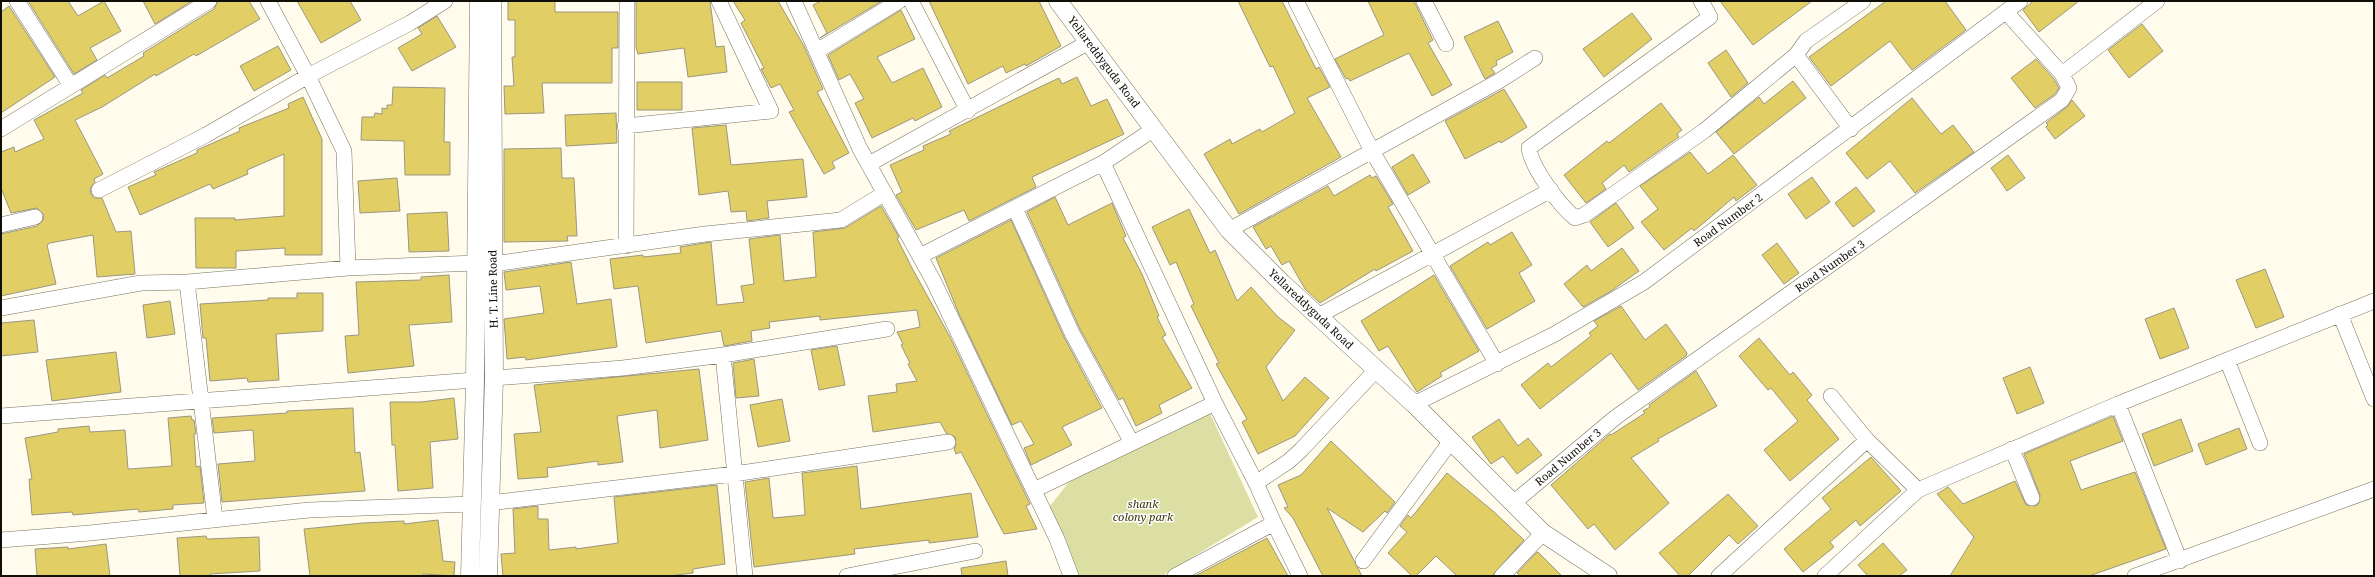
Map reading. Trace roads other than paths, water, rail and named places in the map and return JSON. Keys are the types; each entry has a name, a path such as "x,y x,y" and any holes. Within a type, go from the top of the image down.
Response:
{"street":[{"path":"16,1 71,86"},
{"path":"1,129 209,1"},
{"path":"268,1 308,76 344,151 348,268"},
{"path":"99,190 206,135 308,76 410,23 445,1"},
{"name":"H. T. Line Road","path":"470,576 494,378 484,264 479,1"},
{"name":"H. T. Line Road","path":"488,576 480,503 475,380 484,264 492,1"},
{"path":"626,246 625,126 627,1"},
{"path":"625,126 771,111 718,1"},
{"path":"794,1 869,164 920,256 1034,490 1071,576"},
{"path":"817,51 899,1"},
{"path":"911,1 968,111"},
{"name":"Yellareddyguda Road","path":"1058,1 1230,230 1282,284 1414,404 1512,504 1543,533 1608,576"},
{"path":"1296,1 1372,151 1497,364"},
{"path":"1425,1 1446,44"},
{"path":"1701,1 1710,17 1529,148 1530,157 1551,190 1567,212 1575,218 1584,215 1704,131 1796,55 1806,41 1855,3"},
{"name":"Road Number 2","path":"1414,404 1553,335 1644,282 2007,13 2020,1"},
{"path":"2062,74 2157,1"},
{"name":"Road Number 3","path":"1512,504 1616,417 2062,100 2069,88 2062,74 2007,13"},
{"path":"869,164 968,111 1089,42"},
{"path":"1796,55 1851,129"},
{"path":"1230,230 1499,81 1535,58"},
{"path":"920,256 1103,163 1154,129"},
{"path":"1103,163 1215,403 1256,483 1300,576"},
{"path":"1318,316 1551,190"},
{"path":"1,308 141,283 187,282 348,268 484,264 626,246 705,234 841,220 885,193"},
{"path":"1015,208 1072,333 1132,442"},
{"path":"1,225 35,217"},
{"path":"187,282 199,401 215,519"},
{"path":"1825,576 1918,490 2118,404 2374,301"},
{"path":"2340,314 2374,399"},
{"path":"494,378 623,368 723,355 887,329"},
{"path":"723,355 745,576"},
{"path":"2228,360 2260,443"},
{"path":"1256,483 1289,461 1302,450 1376,370"},
{"path":"1,416 475,380"},
{"path":"1831,396 1867,440 1918,490"},
{"path":"1034,490 1215,403"},
{"path":"2118,404 2180,561"},
{"path":"1719,576 1867,440"},
{"path":"1364,561 1451,441"},
{"path":"1,540 90,533 309,510 480,503 734,474 948,442"},
{"path":"2012,449 2032,498"},
{"path":"2135,576 2180,561 2374,489"},
{"path":"1176,576 1274,523"},
{"path":"1502,576 1543,533"},
{"path":"847,576 975,551"}],"park label":[{"name":"shank colony park","path":"1143,510"}]}
